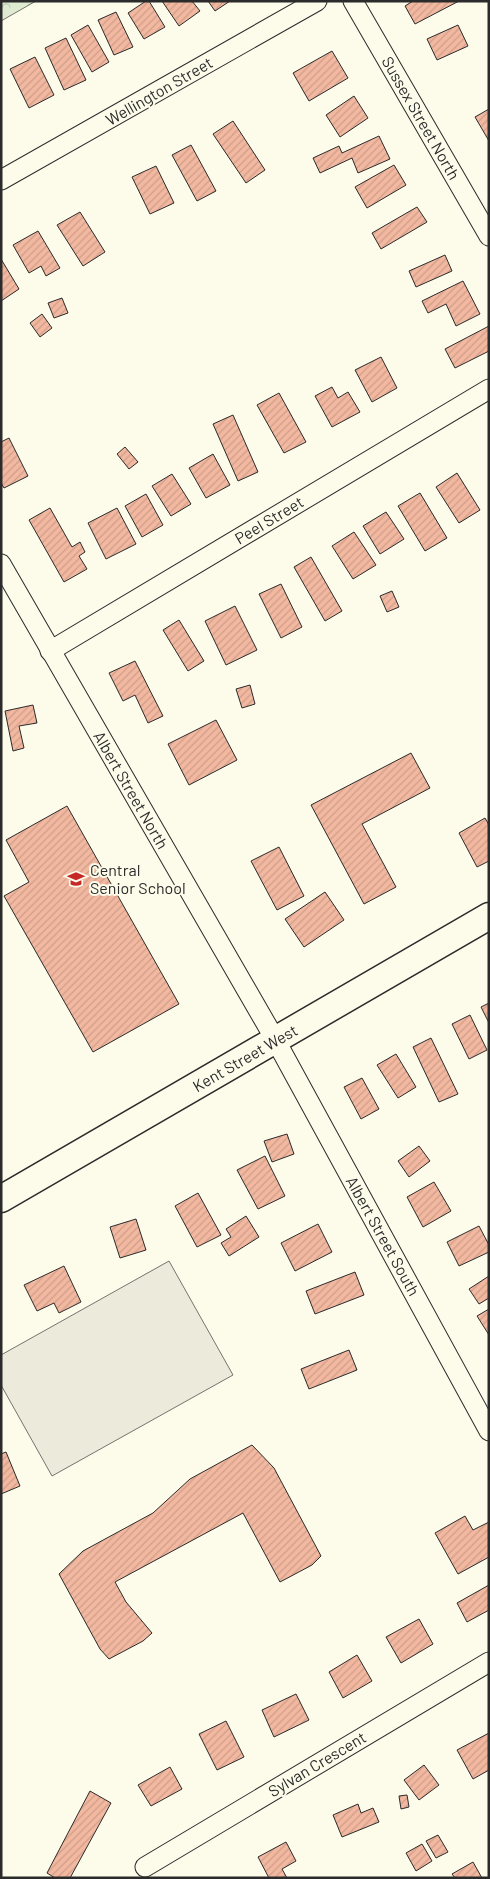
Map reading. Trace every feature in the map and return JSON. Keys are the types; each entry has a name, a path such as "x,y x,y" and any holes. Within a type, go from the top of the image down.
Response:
{"main road":[{"name":"Kent Street West","path":"1,1199 489,916"}],"street":[{"name":"Wellington Street","path":"1,180 318,1"},
{"name":"Sussex Street North","path":"353,1 489,236"},
{"name":"Peel Street","path":"50,651 489,389"},
{"name":"Albert Street North","path":"1,564 276,1041"},
{"name":"Albert Street South","path":"276,1041 489,1431"},
{"name":"Sylvan Crescent","path":"145,1867 489,1662"}],"green space":[{"path":"1,1 36,1 1,21"}],"shaded area":[{"path":"169,1261 233,1375 52,1476 1,1385 1,1355"}],"building":[{"path":"149,1 165,27 144,39 128,13"},
{"path":"162,1 192,1 200,11 179,26"},
{"path":"208,1 230,1 215,11"},
{"path":"413,1 459,1 415,24 405,6"},
{"path":"116,12 133,47 114,55 98,20"},
{"path":"88,25 109,62 92,72 71,35"},
{"path":"458,25 468,46 437,60 427,39"},
{"path":"66,38 86,80 64,90 45,48"},
{"path":"332,51 348,78 309,101 293,73"},
{"path":"35,57 54,95 29,108 10,69"},
{"path":"354,96 368,118 340,137 326,115"},
{"path":"489,109 489,141 475,117"},
{"path":"233,121 265,170 246,183 213,134"},
{"path":"379,136 390,159 358,173 352,158 320,173 313,158 339,146 342,153"},
{"path":"191,145 216,191 197,201 172,155"},
{"path":"394,165 406,185 367,208 355,187"},
{"path":"156,166 174,203 150,214 132,177"},
{"path":"417,207 427,222 381,249 372,233"},
{"path":"80,212 105,252 83,266 57,225"},
{"path":"38,231 60,268 46,276 41,266 29,273 13,245"},
{"path":"445,255 452,271 416,287 409,271"},
{"path":"1,259 19,289 1,301"},
{"path":"463,281 480,314 456,326 446,304 428,313 422,301"},
{"path":"62,298 68,313 54,318 48,303"},
{"path":"42,314 52,328 40,337 30,323"},
{"path":"489,326 489,351 455,368 445,349"},
{"path":"381,357 397,388 372,402 355,370"},
{"path":"332,387 338,398 348,392 360,412 332,427 315,396"},
{"path":"279,393 306,442 284,453 257,405"},
{"path":"233,415 258,472 238,481 213,424"},
{"path":"9,438 28,476 4,488 1,483 1,442"},
{"path":"125,447 138,462 129,469 117,454"},
{"path":"213,454 230,485 206,498 189,468"},
{"path":"457,473 480,510 459,523 436,487"},
{"path":"172,474 191,504 171,516 152,486"},
{"path":"420,493 447,538 425,551 398,506"},
{"path":"146,494 163,525 142,537 125,506"},
{"path":"50,508 72,547 80,542 85,552 79,556 87,569 64,582 29,520"},
{"path":"117,508 136,544 106,559 88,523"},
{"path":"386,512 404,539 380,554 363,526"},
{"path":"354,532 376,565 353,579 332,546"},
{"path":"311,557 342,611 325,621 294,567"},
{"path":"281,584 302,627 281,638 259,594"},
{"path":"392,591 399,607 387,612 380,596"},
{"path":"235,606 257,650 226,665 205,621"},
{"path":"179,620 204,661 188,671 163,630"},
{"path":"135,661 163,716 148,723 135,695 123,701 109,673"},
{"path":"250,685 255,704 242,708 236,689"},
{"path":"33,705 37,723 19,726 24,748 13,751 5,711"},
{"path":"216,720 237,760 189,785 168,744"},
{"path":"411,753 430,788 362,824 396,887 364,904 311,805"},
{"path":"67,806 179,1004 93,1052 4,896 29,882 6,840"},
{"path":"485,818 489,825 489,861 477,867 459,833"},
{"path":"279,847 304,896 277,910 251,861"},
{"path":"325,892 344,920 304,947 285,919"},
{"path":"489,1003 489,1023 481,1007"},
{"path":"470,1015 487,1050 469,1059 452,1024"},
{"path":"431,1038 458,1094 439,1102 413,1047"},
{"path":"396,1054 416,1087 398,1098 377,1065"},
{"path":"362,1078 379,1109 361,1119 344,1087"},
{"path":"287,1134 294,1154 272,1162 264,1141"},
{"path":"419,1146 430,1161 409,1177 398,1161"},
{"path":"265,1156 285,1196 258,1209 237,1170"},
{"path":"434,1182 451,1211 423,1227 407,1197"},
{"path":"198,1193 221,1235 197,1247 175,1206"},
{"path":"246,1216 259,1237 229,1256 221,1243 231,1237 226,1229"},
{"path":"136,1219 146,1250 120,1258 110,1227"},
{"path":"318,1224 332,1252 295,1271 281,1243"},
{"path":"479,1226 489,1245 489,1252 459,1266 447,1242"},
{"path":"64,1266 81,1302 59,1313 54,1303 37,1311 24,1285"},
{"path":"355,1272 364,1295 315,1314 306,1291"},
{"path":"489,1276 489,1298 479,1304 469,1289"},
{"path":"489,1309 489,1335 477,1316"},
{"path":"349,1350 357,1370 309,1389 301,1369"},
{"path":"252,1445 274,1468 321,1556 312,1565 280,1582 243,1513 115,1582 126,1602 152,1633 143,1641 109,1659 100,1649 59,1574 83,1551 153,1513 190,1479"},
{"path":"6,1452 20,1486 1,1494 1,1454"},
{"path":"465,1516 473,1530 489,1522 489,1557 458,1574 435,1533"},
{"path":"489,1585 489,1610 467,1622 457,1603"},
{"path":"419,1619 433,1644 401,1663 386,1637"},
{"path":"357,1655 372,1681 343,1698 329,1672"},
{"path":"296,1694 309,1720 274,1737 262,1710"},
{"path":"226,1721 244,1757 217,1770 199,1734"},
{"path":"489,1733 489,1770 473,1779 457,1750"},
{"path":"424,1765 439,1785 419,1800 404,1780"},
{"path":"170,1767 182,1789 151,1806 138,1785"},
{"path":"90,1791 111,1803 70,1878 55,1878 47,1873"},
{"path":"407,1795 409,1807 401,1809 399,1796"},
{"path":"358,1804 361,1813 373,1808 379,1822 342,1837 333,1815"},
{"path":"438,1835 448,1852 436,1858 426,1841"},
{"path":"286,1842 296,1861 282,1869 287,1878 269,1878 258,1857"},
{"path":"422,1844 432,1861 416,1871 406,1853"},
{"path":"473,1862 482,1878 455,1878 452,1874"}],"place":[{"name":"Central Senior School","path":"76,879"}]}
